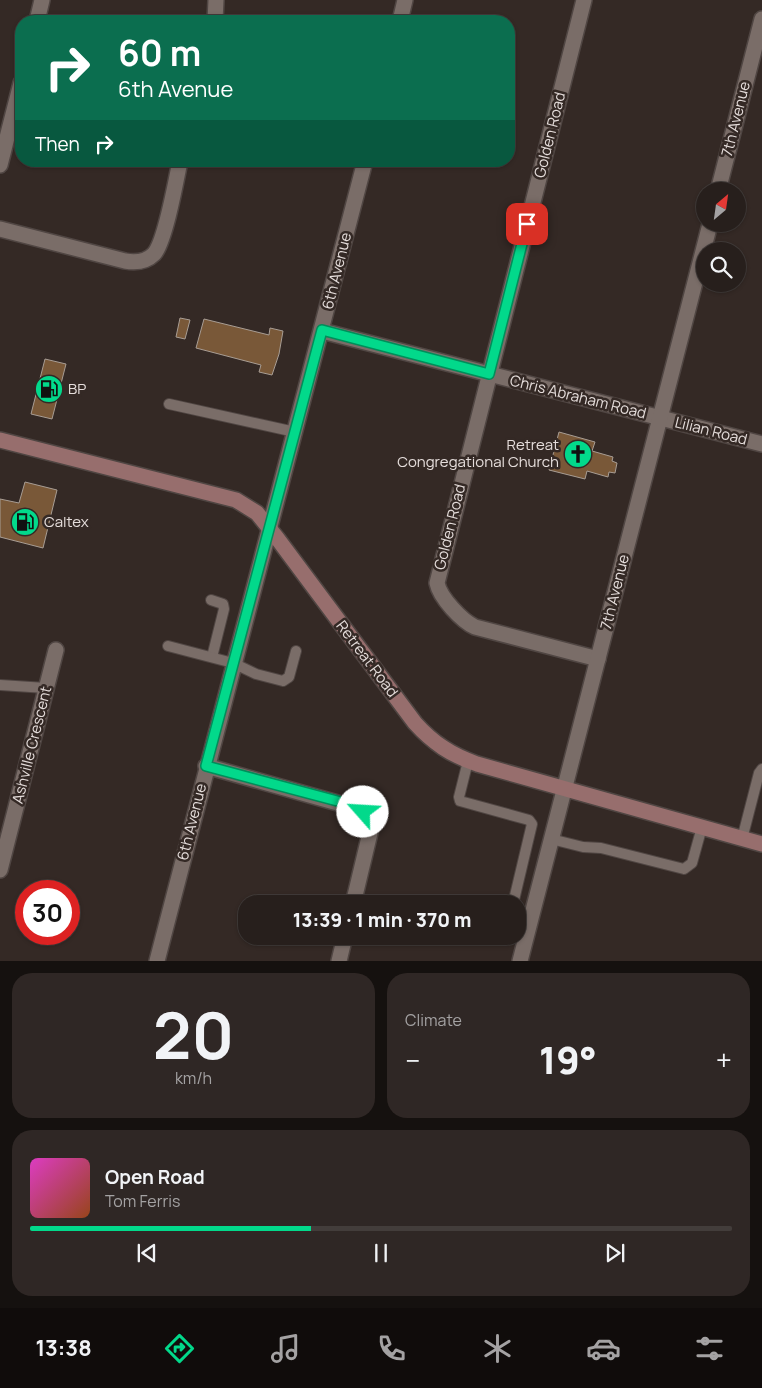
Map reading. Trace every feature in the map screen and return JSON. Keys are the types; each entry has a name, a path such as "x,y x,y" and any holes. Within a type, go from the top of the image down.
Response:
{"main road":[{"name":"Retreat Road","path":"0,440 236,500 257,513 415,723 439,746 468,761 762,844"}],"street":[{"path":"38,15 42,0"},
{"path":"216,0 216,15"},
{"path":"401,15 405,0"},
{"name":"Golden Road","path":"584,0 438,575 438,586 465,620 475,627 598,659"},
{"name":"7th Avenue","path":"720,182 762,18"},
{"path":"0,166 15,106"},
{"path":"0,229 125,261 140,262 147,260 158,248 178,167"},
{"name":"6th Avenue","path":"157,960 268,528 322,330 363,167"},
{"name":"7th Avenue","path":"520,960 708,232"},
{"name":"Chris Abraham Road","path":"322,330 660,418"},
{"name":"Lilian Road","path":"660,418 762,444"},
{"name":"Ashville Crescent","path":"0,870 56,650"},
{"path":"206,766 341,802 359,809 369,822 370,833 356,895"},
{"path":"339,960 343,945"}],"lane":[{"path":"169,404 295,432"},
{"path":"211,600 223,604 224,609 212,657"},
{"path":"168,646 233,663 256,674 286,681 289,677 296,651"},
{"path":"0,685 46,688"},
{"path":"468,761 459,797 460,801 529,820 532,824 515,895"},
{"path":"742,839 759,773 762,769"},
{"path":"551,839 583,847 601,848 684,869 692,862 702,827"},
{"path":"526,909 533,911"}],"building":[{"path":"180,318 190,320 185,339 176,337"},
{"path":"204,319 269,335 270,328 283,331 279,354 272,375 259,372 261,365 196,348"},
{"name":"BP","path":"45,359 66,364 52,419 31,414"},
{"name":"Retreat Congregational Church","path":"559,432 595,442 592,451 613,457 612,461 617,463 615,473 609,472 608,477 587,471 585,479 549,470"},
{"name":"Caltex","path":"25,482 57,490 43,548 0,537 0,499 19,503"}],"place":[{"name":"BP","path":"49,389"},
{"name":"Retreat Congregational Church","path":"578,454"},
{"name":"Caltex","path":"25,522"}],"route":[{"path":"363,812 341,802 206,766 322,330 489,374 527,224"}]}
